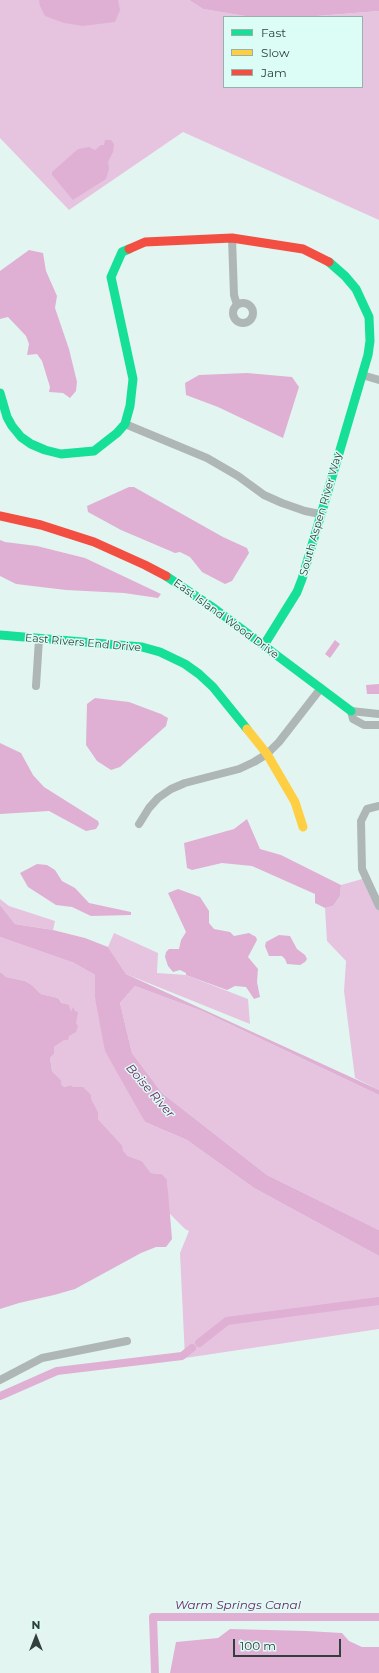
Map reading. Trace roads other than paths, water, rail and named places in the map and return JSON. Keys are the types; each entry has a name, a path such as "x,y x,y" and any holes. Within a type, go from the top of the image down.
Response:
{"street":[{"path":"232,238 234,295 237,305"},
{"name":"South Aspen River Way","path":"125,424 130,406 133,379 111,277 122,252 145,242 232,238 282,245 320,256 333,265 356,289 368,317 370,341 362,375 302,579 297,592 264,645"},
{"path":"362,375 379,380"},
{"path":"0,393 7,417 21,438 44,450 61,454 94,450 117,433 125,424 207,458 238,476 264,495 305,511 320,514"},
{"name":"East Island Wood Drive","path":"0,516 41,525 68,533 144,565 193,593 264,645 351,711 353,719 364,725 379,725"},
{"name":"East Rivers End Drive","path":"0,635 142,647 169,655 184,664 206,680 267,754 296,802 303,827"},
{"path":"36,686 39,639"},
{"path":"139,824 153,803 171,789 186,783 239,769 267,754 279,742 321,688"},
{"path":"351,711 379,714"},
{"path":"379,806 367,809 361,821 362,869 379,906"},
{"path":"0,1380 42,1358 127,1341"}],"water":[{"path":"39,0 118,0 120,10 115,22 83,26 64,23 45,16"},
{"path":"189,0 379,0 379,11 317,16 245,16 203,9"},
{"path":"105,140 111,140 114,144 113,152 108,162 109,169 106,179 73,200 52,175 52,172 78,149 89,147 95,150 101,145 104,145"},
{"path":"29,250 43,253 46,271 57,296 55,308 69,349 77,382 76,391 70,398 63,393 49,392 50,387 42,361 37,354 27,355 29,344 26,336 8,317 0,319 0,271"},
{"path":"247,373 292,377 299,387 283,438 218,407 186,395 185,383 199,375"},
{"path":"129,487 134,487 223,537 247,548 249,553 232,581 225,584 202,572 190,557 180,552 175,553 121,530 88,512 87,506"},
{"path":"0,540 37,546 85,558 161,594 158,598 124,593 66,590 16,584 0,576"},
{"path":"335,640 340,644 330,658 325,654"},
{"path":"379,684 379,694 367,694 366,685"},
{"path":"95,698 129,702 161,714 168,718 166,726 120,767 111,770 97,761 86,745 87,704"},
{"path":"0,743 21,753 33,775 44,787 98,821 99,824 96,829 86,831 49,811 0,814"},
{"path":"247,819 260,849 281,855 341,885 340,896 333,906 325,908 315,903 315,894 252,866 222,863 192,870 187,868 184,843 234,829"},
{"path":"37,864 47,865 55,870 62,881 75,888 89,903 131,912 131,915 91,916 72,907 56,905 28,887 20,873"},
{"path":"178,889 200,897 209,911 209,923 214,929 230,932 234,936 249,933 256,937 257,940 248,957 258,969 257,982 260,997 254,999 246,987 235,986 227,990 186,975 186,973 180,970 173,972 168,966 165,957 166,952 169,949 179,949 181,940 186,932 168,893"},
{"name":"Boise River","path":"0,905 15,924 53,930 85,938 108,947 126,974 379,1090 379,1095 202,1011 135,986 120,1003 132,1053 162,1093 267,1175 379,1230 379,1256 254,1188 187,1140 145,1122 105,1051 95,998 95,975 74,963 0,937"},
{"path":"279,935 290,936 297,949 305,955 307,959 305,962 300,965 287,964 282,956 269,956 265,946 266,942"},
{"path":"0,973 6,977 25,981 32,985 41,994 58,998 62,1003 69,1005 71,1012 73,1007 75,1011 78,1012 76,1023 78,1026 76,1032 69,1036 68,1040 64,1040 54,1047 54,1054 50,1058 52,1071 61,1080 61,1084 64,1087 71,1085 73,1087 83,1087 91,1095 91,1099 98,1112 98,1119 122,1145 123,1151 128,1156 142,1161 151,1173 162,1174 167,1179 172,1239 166,1247 156,1247 141,1253 75,1289 0,1309"},
{"path":"230,1629 342,1633 349,1641 362,1647 379,1647 379,1673 170,1673 176,1642 218,1638"}],"waterway":[{"path":"199,1343 227,1321 379,1301"},
{"path":"0,1396 57,1371 182,1356 192,1348"},
{"name":"Warm Springs Canal","path":"155,1673 153,1617 379,1617"}]}
